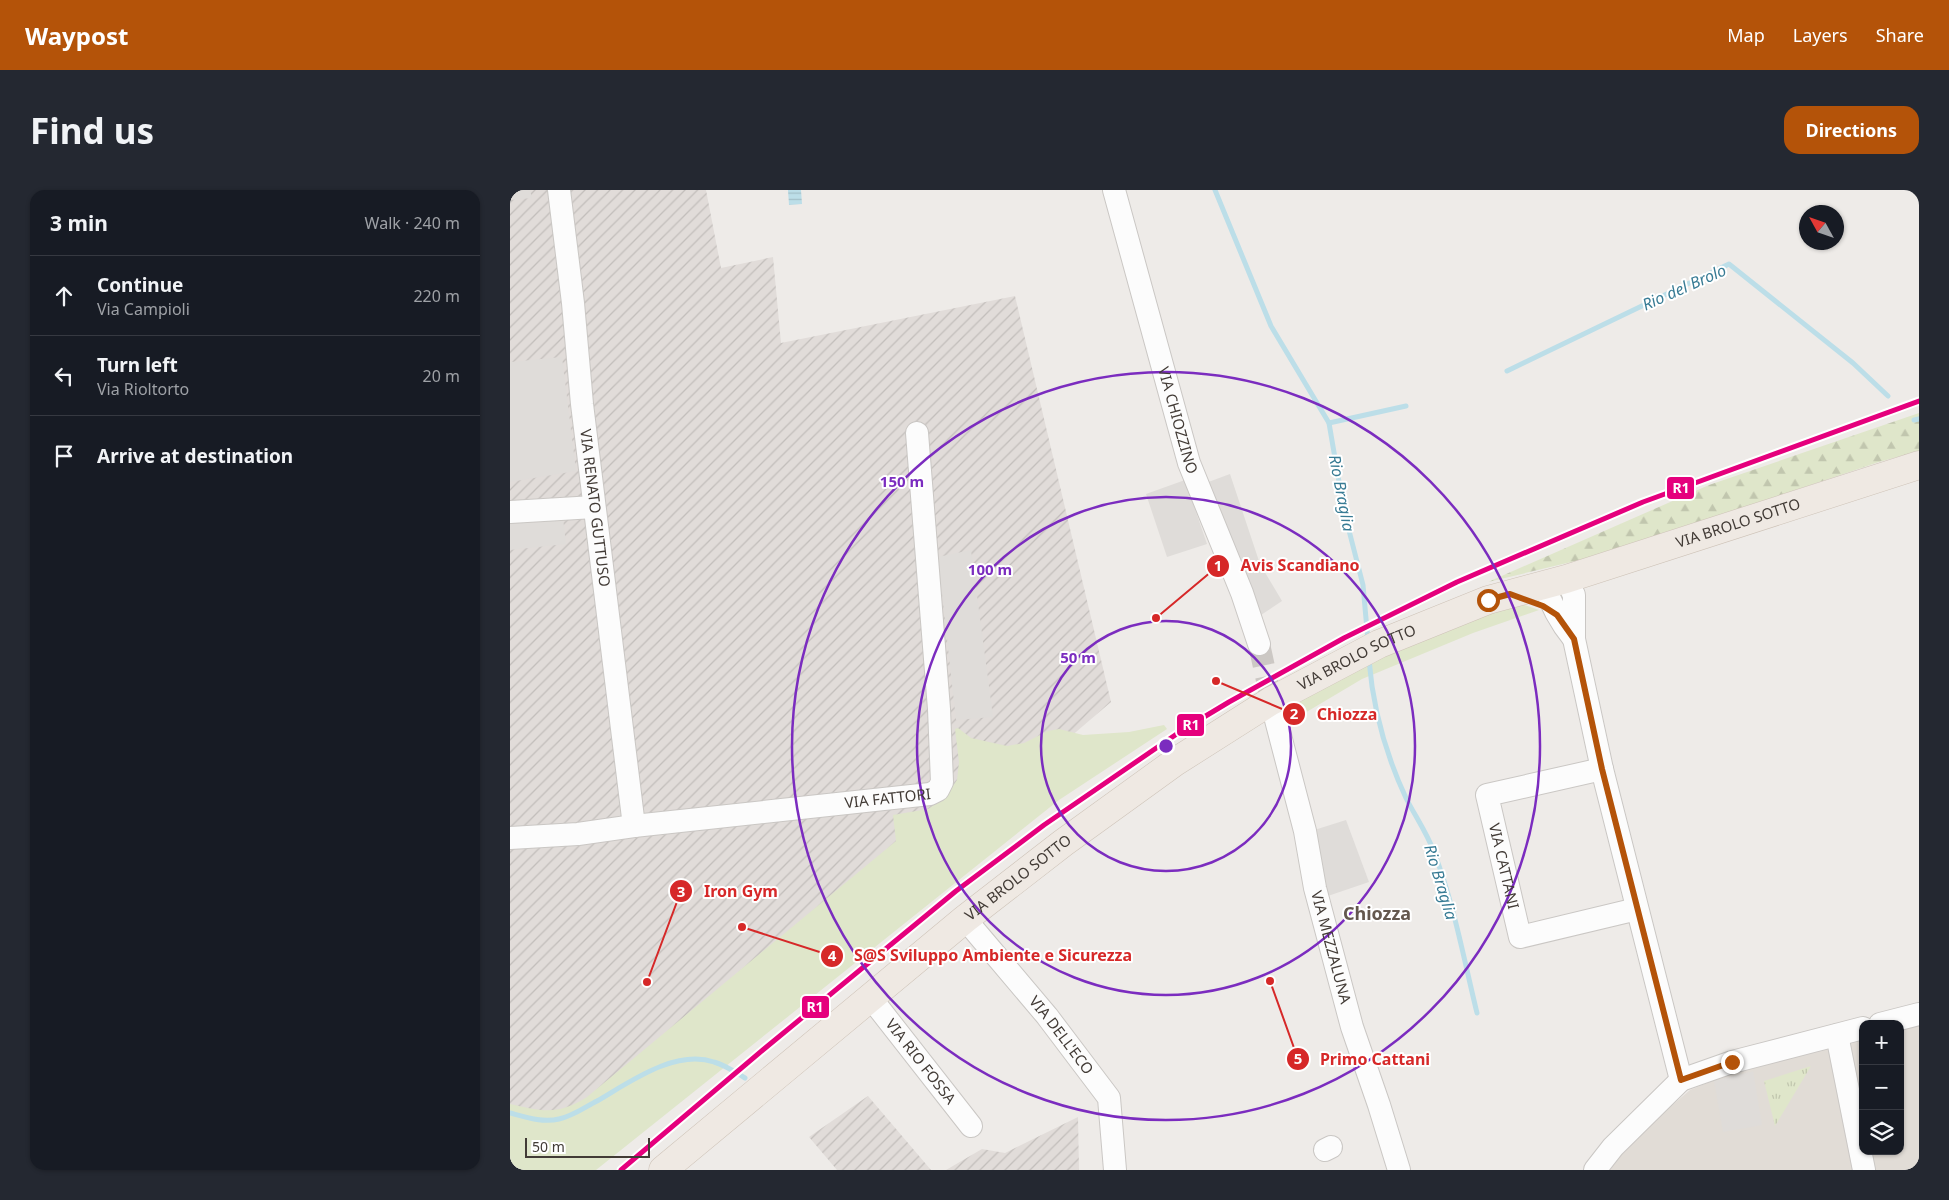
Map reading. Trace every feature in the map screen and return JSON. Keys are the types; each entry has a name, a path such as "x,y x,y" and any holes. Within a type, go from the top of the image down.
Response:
{"main road":[{"name":"VIA BROLO SOTTO","path":"663,1170 965,919 1063,843 1175,762 1271,701 1368,649 1488,600 1555,582 1919,465"}],"street":[{"name":"VIA RENATO GUTTUSO","path":"559,190 573,303 579,379 594,507 634,826"},
{"name":"VIA CHIOZZINO","path":"1114,190 1190,463 1242,593 1259,644"},
{"name":"VIA FATTORI","path":"510,838 578,834 634,826 930,794 938,790 942,782 939,709 917,433"},
{"path":"510,512 594,507"},
{"path":"1566,615 1600,567"},
{"path":"1555,582 1550,603 1566,615 1574,639 1602,769 1681,1080"},
{"path":"1510,594 1566,615"},
{"name":"VIA MEZZALUNA","path":"1276,720 1305,831 1315,888 1352,1027 1399,1170"},
{"name":"VIA CATTANI","path":"1602,769 1487,795 1520,937 1637,909"},
{"name":"VIA DELL'ECO","path":"965,919 1047,1016 1109,1098 1116,1170"},
{"name":"VIA RIO FOSSA","path":"870,997 971,1126"},
{"path":"1896,1020 1919,1014"},
{"path":"1595,1170 1613,1147 1681,1080 1732,1062 1859,1029"},
{"path":"1837,1035 1864,1170"}],"shaded area":[{"path":"510,190 706,190 721,268 773,257 781,343 1015,296 1111,702 565,1170 510,1170"},
{"path":"510,190 530,190 532,198 510,200"},
{"path":"562,357 576,471 510,482 510,362"},
{"path":"1230,474 1260,564 1282,601 1261,615 1244,586 1203,484"},
{"path":"1185,480 1207,544 1167,557 1146,494"},
{"path":"563,518 566,544 510,550 510,520"},
{"path":"971,550 993,717 956,720 938,557"},
{"path":"1346,820 1369,882 1322,898 1308,832"},
{"path":"1919,1025 1919,1170 1605,1170 1620,1150 1690,1090 1750,1066 1859,1039 1859,1155 1904,1155 1904,1028"},
{"path":"1753,1071 1762,1125 1723,1132 1714,1081"},
{"path":"868,1096 931,1170 837,1170 809,1137"},
{"path":"1078,1117 1079,1170 946,1170 982,1149 1005,1153"}],"green space":[{"path":"1919,413 1919,451 1879,462 1609,553 1488,582 1709,485"},
{"path":"1516,602 1539,610 1473,633 1362,679 1293,720 1281,710 1379,651"},
{"path":"1164,725 1167,729 1059,800 596,1170 510,1170 510,1104 531,1109 549,1110 567,1107 587,1097 896,841 893,815 928,809 945,798 957,780 959,762 955,729 958,728 971,738 1007,746 1024,743 1048,731 1059,729 1083,735 1129,732"},
{"path":"1811,1066 1775,1126 1764,1081"}],"water":[{"path":"788,190 801,190 802,204 789,205"}],"waterway":[{"name":"Rio Braglia","path":"1215,190 1271,326 1329,423 1344,511 1363,585 1368,641"},
{"name":"Rio del Brolo","path":"1507,371 1729,264 1853,363 1888,396"},
{"name":"Rio del Brolo","path":"1329,423 1406,406"},
{"name":"Rio del Brolo","path":"1914,420 1919,419"},
{"name":"Rio Braglia","path":"1369,660 1377,714 1386,748 1406,798 1428,838 1441,872 1453,912 1477,1013"},
{"path":"510,1113 540,1120 564,1118 638,1077 684,1060 699,1059 714,1062 745,1078"}],"tunnel":[{"path":"1259,644 1275,717"}],"transit line":[{"name":"R1","path":"621,1170 956,891 1044,825 1184,729 1229,702 1344,638 1457,582 1643,502 1919,401"}],"place":[{"name":"Avis Scandiano","path":"1156,618"},
{"name":"Chiozza","path":"1216,681"},
{"name":"S@S Sviluppo Ambiente e Sicurezza","path":"742,927"},
{"name":"Primo Cattani","path":"1270,981"},
{"name":"Iron Gym","path":"647,982"}],"district":[{"name":"Chiozza","path":"1377,914"}],"route":[{"path":"1488,600 1510,594 1543,606 1557,615 1574,639 1602,769 1681,1080 1732,1062"}]}
